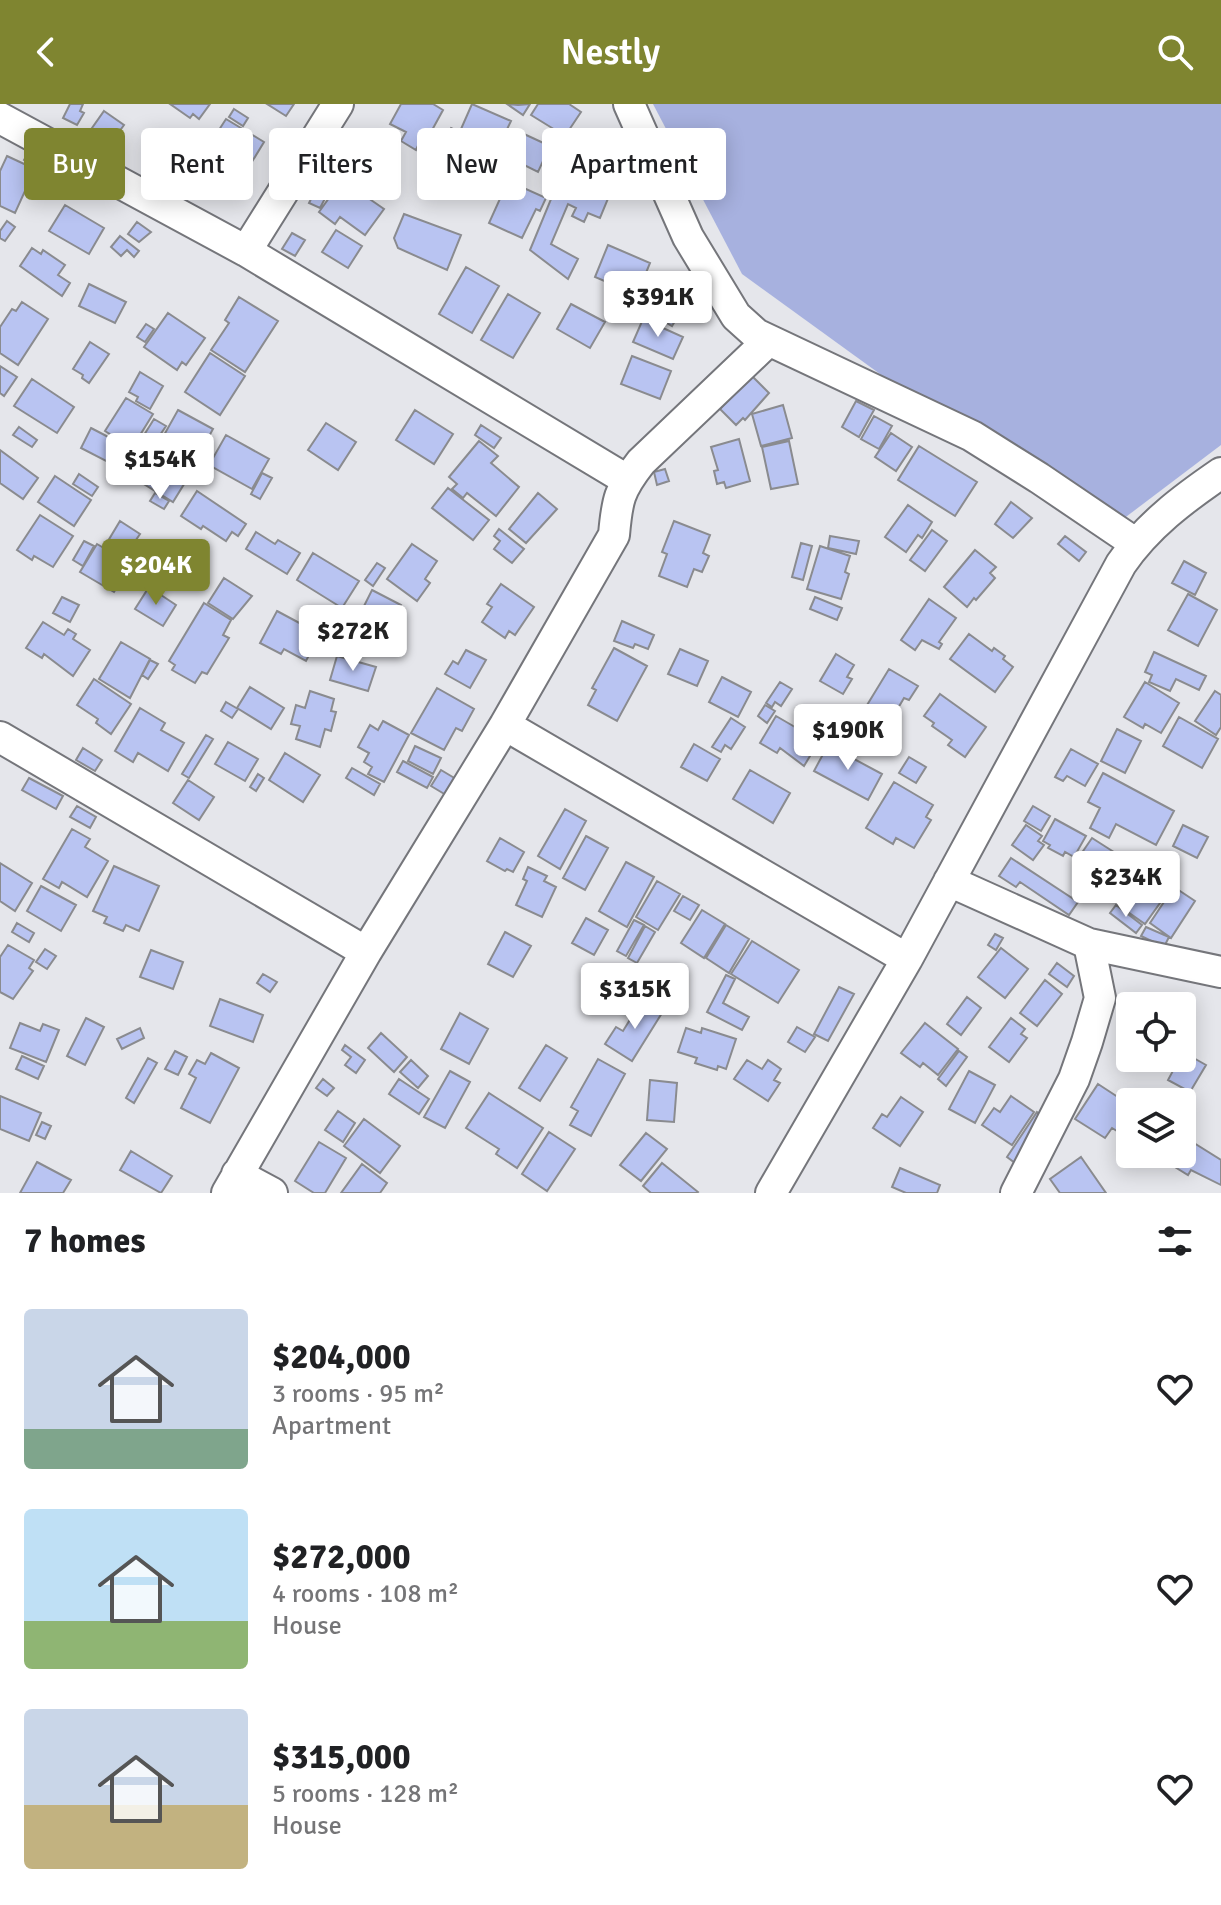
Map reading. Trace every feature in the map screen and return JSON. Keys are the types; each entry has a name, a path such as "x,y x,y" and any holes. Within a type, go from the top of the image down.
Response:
{"street":[{"path":"246,251 338,104"},
{"path":"629,104 688,237 736,316 756,334 972,436 1135,543"},
{"path":"0,118 246,251 627,480"},
{"path":"272,1193 232,1183 366,952 505,725 614,535 617,501 627,480 641,462 768,341"},
{"path":"771,1193 907,959 1121,564 1135,543 1179,502 1221,473"},
{"path":"505,725 907,959"},
{"path":"0,737 366,952"},
{"path":"949,881 1089,944 1221,972"},
{"path":"1016,1193 1074,1079 1100,998 1089,944"}],"shaded area":[{"path":"653,104 1221,104 1221,445 1102,535 742,274 703,200 726,200 726,128 666,128"}],"building":[{"path":"70,104 83,104 80,111 84,113 77,125 63,118"},
{"path":"170,104 210,104 199,119 193,114 190,118"},
{"path":"267,104 294,104 286,116"},
{"path":"401,104 433,104 443,110 433,128 417,128 416,150 401,141 406,132 390,124"},
{"path":"472,104 511,121 508,128 461,128"},
{"path":"507,104 518,105 530,104 523,115"},
{"path":"538,104 569,104 581,112 570,128 552,128 531,115"},
{"path":"234,109 248,118 243,126 229,117"},
{"path":"104,111 124,125 122,128 92,128"},
{"path":"226,119 241,128 220,128"},
{"path":"253,135 264,142 253,160"},
{"path":"526,135 542,142 542,163 538,172 526,166"},
{"path":"7,156 24,164 24,193 15,213 0,206 0,171"},
{"path":"526,189 545,200 540,211 536,209 522,238 489,223 499,200 526,200"},
{"path":"310,200 324,200 320,208 309,203"},
{"path":"328,200 371,200 384,209 365,235 340,217 335,224 319,212"},
{"path":"551,200 607,200 600,218 588,213 584,222 572,216 576,208 568,204 551,244 578,259 568,279 530,250"},
{"path":"65,205 104,228 89,254 49,231"},
{"path":"404,214 461,235 447,270 398,248 394,238"},
{"path":"7,221 15,227 5,241 0,238 0,231"},
{"path":"137,222 151,232 139,242 128,234"},
{"path":"336,230 362,246 348,268 322,252"},
{"path":"292,233 305,240 295,256 282,249"},
{"path":"120,236 139,251 134,257 127,250 121,256 111,247"},
{"path":"608,245 650,263 637,295 595,277"},
{"path":"32,248 41,254 43,250 65,265 58,275 70,283 62,296 20,266"},
{"path":"466,267 499,286 472,333 439,314"},
{"path":"664,281 689,297 672,326 647,311"},
{"path":"89,284 126,302 115,323 79,306"},
{"path":"508,294 540,313 513,358 481,340"},
{"path":"239,297 278,321 245,372 211,350 229,323 225,320"},
{"path":"22,302 48,319 18,365 0,353 0,327 12,309 16,311"},
{"path":"571,304 605,322 590,348 557,329"},
{"path":"168,313 205,338 186,365 182,362 177,370 144,347"},
{"path":"643,319 683,337 673,359 633,342"},
{"path":"146,324 154,329 145,342 137,337"},
{"path":"90,342 109,354 89,383 73,369"},
{"path":"210,353 245,376 220,415 185,392"},
{"path":"632,356 671,371 660,399 621,384"},
{"path":"0,366 17,377 4,396 0,393"},
{"path":"140,372 163,386 150,409 136,401 138,397 129,392"},
{"path":"752,376 769,393 745,420 743,418 736,425 720,409"},
{"path":"32,379 74,407 57,433 14,406"},
{"path":"126,398 153,414 132,448 105,431"},
{"path":"856,401 874,410 859,437 842,427"},
{"path":"783,405 792,438 761,446 752,414"},
{"path":"178,410 213,429 194,464 171,454 173,451 159,444"},
{"path":"415,410 453,434 434,464 396,440"},
{"path":"874,416 892,426 879,449 861,439"},
{"path":"154,419 166,426 150,450 139,443"},
{"path":"326,423 356,442 338,470 308,450"},
{"path":"481,425 501,438 494,448 475,435"},
{"path":"19,427 37,440 32,447 13,435"},
{"path":"91,428 118,442 108,462 81,448"},
{"path":"891,433 912,447 896,471 875,457"},
{"path":"226,435 269,459 252,489 209,465"},
{"path":"739,439 750,481 726,488 724,482 717,484 714,471 718,470 711,447"},
{"path":"479,441 498,456 491,463 519,487 496,516 467,493 463,498 452,489 457,484 449,477"},
{"path":"789,441 798,484 771,489 762,447"},
{"path":"919,446 977,482 955,516 898,480"},
{"path":"0,450 38,478 23,499 0,483"},
{"path":"149,452 189,476 173,502 134,478"},
{"path":"665,469 669,481 657,485 654,472"},
{"path":"262,473 272,478 260,499 251,494"},
{"path":"79,474 98,487 92,496 73,484"},
{"path":"55,476 91,500 74,526 38,502"},
{"path":"448,488 489,520 473,540 432,508"},
{"path":"197,491 246,524 238,536 232,532 226,541 181,516"},
{"path":"155,493 169,501 164,509 150,501"},
{"path":"538,493 557,509 526,543 509,529"},
{"path":"1011,502 1032,518 1013,538 995,524"},
{"path":"908,505 932,522 922,538 918,535 906,552 885,537"},
{"path":"40,515 73,536 53,567 34,556 32,560 17,550"},
{"path":"120,521 140,534 127,553 108,541"},
{"path":"674,521 710,535 703,553 709,556 702,572 694,569 687,587 659,576 667,554 662,552"},
{"path":"499,529 524,549 512,563 494,549 500,541 494,536"},
{"path":"932,530 947,541 925,571 910,560"},
{"path":"256,532 275,544 278,540 300,553 287,574 246,549"},
{"path":"830,536 859,541 856,554 828,548"},
{"path":"1065,536 1086,552 1079,561 1058,544"},
{"path":"84,541 94,546 83,566 73,560"},
{"path":"801,543 812,546 803,580 792,577"},
{"path":"97,544 131,564 114,592 80,572"},
{"path":"412,544 437,561 425,579 430,583 417,601 387,579"},
{"path":"820,546 850,556 845,572 849,574 841,599 807,589"},
{"path":"975,550 996,567 990,573 995,578 967,607 944,587"},
{"path":"313,553 359,581 342,608 297,580"},
{"path":"165,558 184,570 175,585 156,574"},
{"path":"1184,561 1206,573 1195,595 1172,583"},
{"path":"377,563 385,568 373,586 365,580"},
{"path":"224,578 252,596 233,619 208,603"},
{"path":"501,584 534,607 515,635 509,631 505,638 482,622 492,607 487,604"},
{"path":"149,587 176,605 163,626 135,609"},
{"path":"372,590 401,605 390,627 361,612"},
{"path":"1188,594 1217,610 1198,646 1168,630"},
{"path":"62,597 79,605 70,622 53,613"},
{"path":"815,597 842,608 837,620 810,609"},
{"path":"929,599 956,618 939,642 942,644 939,649 922,640 915,650 901,640"},
{"path":"204,603 231,620 223,635 229,638 207,674 202,672 195,683 172,670 175,665 169,661"},
{"path":"277,611 320,634 306,661 284,649 281,654 260,643"},
{"path":"622,621 654,635 648,649 635,644 633,648 614,641"},
{"path":"43,622 64,635 68,629 76,634 73,639 90,650 73,676 44,654 42,658 26,648"},
{"path":"969,634 992,651 994,648 1005,656 1003,659 1013,667 995,692 950,659"},
{"path":"121,642 150,659 130,698 99,679"},
{"path":"614,648 647,666 617,721 588,705 596,690 592,688"},
{"path":"680,649 708,661 697,686 668,674"},
{"path":"466,650 486,660 470,688 445,674 453,661 458,664"},
{"path":"1154,652 1206,676 1199,690 1176,679 1170,691 1149,682 1152,675 1145,672"},
{"path":"836,654 854,665 847,677 852,679 843,694 820,681"},
{"path":"337,656 376,667 368,691 330,680"},
{"path":"150,660 158,664 148,679 142,675"},
{"path":"889,669 918,686 909,700 904,698 885,730 861,715"},
{"path":"722,677 751,692 738,717 709,702"},
{"path":"94,679 131,704 111,734 96,723 98,719 77,705"},
{"path":"780,682 792,689 781,706 775,702 772,707 766,703"},
{"path":"1145,682 1179,703 1161,733 1145,724 1143,728 1124,717"},
{"path":"250,687 284,708 271,729 237,708"},
{"path":"437,688 474,709 462,731 456,728 444,750 411,733"},
{"path":"310,691 334,699 331,711 336,712 331,731 325,729 320,747 296,739 300,726 291,724 296,705 305,708"},
{"path":"1215,691 1221,695 1221,727 1216,735 1195,721"},
{"path":"940,694 986,727 965,757 948,745 952,740 924,716"},
{"path":"226,702 238,709 232,718 221,711"},
{"path":"765,705 775,711 767,723 758,716"},
{"path":"140,708 165,723 161,730 184,743 168,771 138,753 133,762 115,751"},
{"path":"776,716 819,741 804,766 780,748 777,753 760,743"},
{"path":"1179,717 1218,739 1202,768 1163,746"},
{"path":"731,718 745,727 731,749 725,745 721,752 712,747"},
{"path":"383,721 409,735 384,782 368,774 372,767 364,762 369,753 358,747 370,725 378,730"},
{"path":"1117,729 1141,741 1125,773 1101,761"},
{"path":"206,735 213,739 189,778 182,774"},
{"path":"228,742 258,759 245,781 215,764"},
{"path":"694,744 720,759 707,781 681,767"},
{"path":"828,745 882,774 868,800 814,771"},
{"path":"415,746 441,758 433,774 408,761"},
{"path":"83,748 102,760 95,771 76,760"},
{"path":"1071,749 1098,764 1085,786 1067,776 1063,781 1055,777"},
{"path":"285,753 320,775 303,802 269,780"},
{"path":"909,757 926,767 916,783 899,773"},
{"path":"403,761 433,777 427,788 397,772"},
{"path":"352,768 380,784 374,795 346,778"},
{"path":"441,770 456,779 446,795 431,786"},
{"path":"750,770 790,793 773,823 733,799"},
{"path":"1103,773 1174,811 1156,845 1116,824 1109,838 1090,828 1100,808 1088,802"},
{"path":"258,774 264,778 256,791 250,787"},
{"path":"29,778 63,796 56,809 22,790"},
{"path":"188,780 214,797 199,820 173,803"},
{"path":"894,782 933,805 926,817 931,820 914,848 896,838 893,844 866,828"},
{"path":"77,806 96,817 90,828 70,817"},
{"path":"1033,806 1050,816 1041,831 1024,821"},
{"path":"565,809 586,821 560,869 538,856"},
{"path":"1055,819 1086,836 1074,857 1065,852 1063,856 1048,848 1050,845 1043,841"},
{"path":"1026,825 1042,836 1038,841 1044,845 1033,860 1012,845"},
{"path":"1183,825 1208,837 1197,858 1173,846"},
{"path":"72,829 90,839 85,847 108,861 87,897 62,882 59,888 43,879"},
{"path":"586,836 608,848 585,890 563,878"},
{"path":"500,838 524,852 513,872 487,861"},
{"path":"1092,838 1131,863 1120,881 1112,875 1109,880 1079,857"},
{"path":"1011,858 1078,902 1069,915 1020,882 1016,887 999,876"},
{"path":"626,862 654,877 627,927 599,911"},
{"path":"0,863 32,883 15,911 0,901"},
{"path":"114,866 159,886 139,931 126,925 123,931 104,923 107,917 93,911"},
{"path":"528,867 547,876 544,881 556,887 542,917 516,905 527,881 523,879"},
{"path":"1143,870 1170,889 1145,924 1118,905"},
{"path":"657,881 680,894 658,930 636,917"},
{"path":"41,886 76,905 61,931 27,911"},
{"path":"1174,887 1195,901 1171,938 1150,923"},
{"path":"683,896 699,905 690,920 674,911"},
{"path":"1116,905 1142,925 1136,933 1110,913"},
{"path":"702,910 725,924 704,958 681,943"},
{"path":"586,918 608,930 594,955 572,943"},
{"path":"634,920 644,925 626,956 617,951"},
{"path":"17,923 34,933 29,942 12,932"},
{"path":"726,925 749,939 729,973 706,958"},
{"path":"645,926 655,932 637,963 628,958"},
{"path":"1146,927 1169,937 1164,947 1141,936"},
{"path":"505,932 531,946 513,977 488,964"},
{"path":"995,934 1003,938 996,950 988,945"},
{"path":"752,941 799,970 778,1003 731,974"},
{"path":"8,945 34,960 29,968 33,971 13,999 0,992 0,957"},
{"path":"1001,948 1028,969 1005,998 978,977"},
{"path":"45,949 56,956 47,969 36,962"},
{"path":"151,950 183,962 173,989 140,977"},
{"path":"1057,963 1074,976 1067,987 1049,974"},
{"path":"263,974 277,982 270,992 257,983"},
{"path":"726,975 735,979 723,1003 749,1017 742,1030 707,1012"},
{"path":"1045,980 1062,994 1037,1026 1020,1013"},
{"path":"839,987 854,994 828,1041 814,1034"},
{"path":"967,997 981,1008 961,1035 947,1024"},
{"path":"220,999 263,1015 253,1042 210,1026"},
{"path":"642,1000 662,1013 632,1061 605,1044 616,1027 623,1031"},
{"path":"460,1013 488,1029 469,1064 441,1049"},
{"path":"86,1018 104,1027 85,1065 67,1056"},
{"path":"1011,1018 1025,1029 1021,1034 1027,1038 1009,1062 989,1047"},
{"path":"20,1023 40,1031 43,1024 59,1030 46,1062 10,1048"},
{"path":"925,1023 958,1049 938,1075 923,1063 920,1067 901,1053"},
{"path":"797,1027 815,1037 805,1052 788,1042"},
{"path":"140,1028 144,1038 122,1049 117,1039"},
{"path":"686,1028 701,1033 702,1028 736,1039 726,1069 718,1066 717,1070 695,1063 697,1058 678,1052"},
{"path":"381,1033 407,1057 394,1072 368,1048"},
{"path":"345,1045 365,1060 356,1073 345,1065 351,1057 342,1050"},
{"path":"546,1045 567,1058 540,1101 519,1088"},
{"path":"175,1051 187,1057 178,1075 165,1069"},
{"path":"959,1051 967,1057 946,1086 938,1079"},
{"path":"211,1053 239,1068 210,1123 181,1108 196,1078 189,1074 197,1060 205,1064"},
{"path":"22,1056 44,1066 38,1079 16,1069"},
{"path":"148,1058 157,1063 134,1103 126,1098"},
{"path":"598,1059 625,1074 591,1136 570,1125 578,1111 571,1107"},
{"path":"1196,1059 1206,1065 1192,1088 1183,1088 1168,1080 1172,1072 1196,1072"},
{"path":"411,1060 428,1076 418,1088 400,1072"},
{"path":"747,1060 762,1069 768,1060 781,1069 774,1080 780,1083 768,1101 734,1079"},
{"path":"450,1071 470,1082 445,1128 424,1117"},
{"path":"969,1071 995,1085 975,1123 949,1109"},
{"path":"323,1079 334,1088 327,1096 316,1088"},
{"path":"399,1079 429,1099 419,1114 389,1094"},
{"path":"650,1080 677,1083 674,1122 647,1120"},
{"path":"1098,1084 1116,1096 1116,1130 1112,1128 1105,1138 1075,1119"},
{"path":"489,1093 543,1128 517,1168 496,1154 499,1149 466,1128"},
{"path":"0,1096 41,1113 29,1141 0,1129"},
{"path":"1011,1096 1034,1112 1012,1145 982,1125 994,1108 1000,1112"},
{"path":"901,1097 923,1112 900,1146 873,1128 882,1114 887,1117"},
{"path":"338,1111 355,1123 343,1142 325,1130"},
{"path":"1037,1112 1049,1120 1019,1166 1007,1157"},
{"path":"364,1119 400,1146 380,1173 344,1146"},
{"path":"42,1122 51,1126 45,1139 36,1135"},
{"path":"549,1132 575,1149 547,1191 522,1174"},
{"path":"646,1133 667,1149 641,1181 620,1165"},
{"path":"319,1142 346,1158 325,1193 314,1193 295,1181"},
{"path":"1196,1144 1221,1160 1221,1185 1191,1170 1188,1175 1177,1168 1196,1168"},
{"path":"131,1151 172,1176 161,1193 120,1170"},
{"path":"1081,1157 1106,1193 1060,1193 1050,1179"},
{"path":"37,1162 71,1180 63,1193 20,1193"},
{"path":"662,1163 698,1192 651,1193 643,1186"},
{"path":"362,1164 387,1183 380,1193 341,1193"},
{"path":"900,1168 940,1185 937,1193 906,1193 892,1187"}]}
